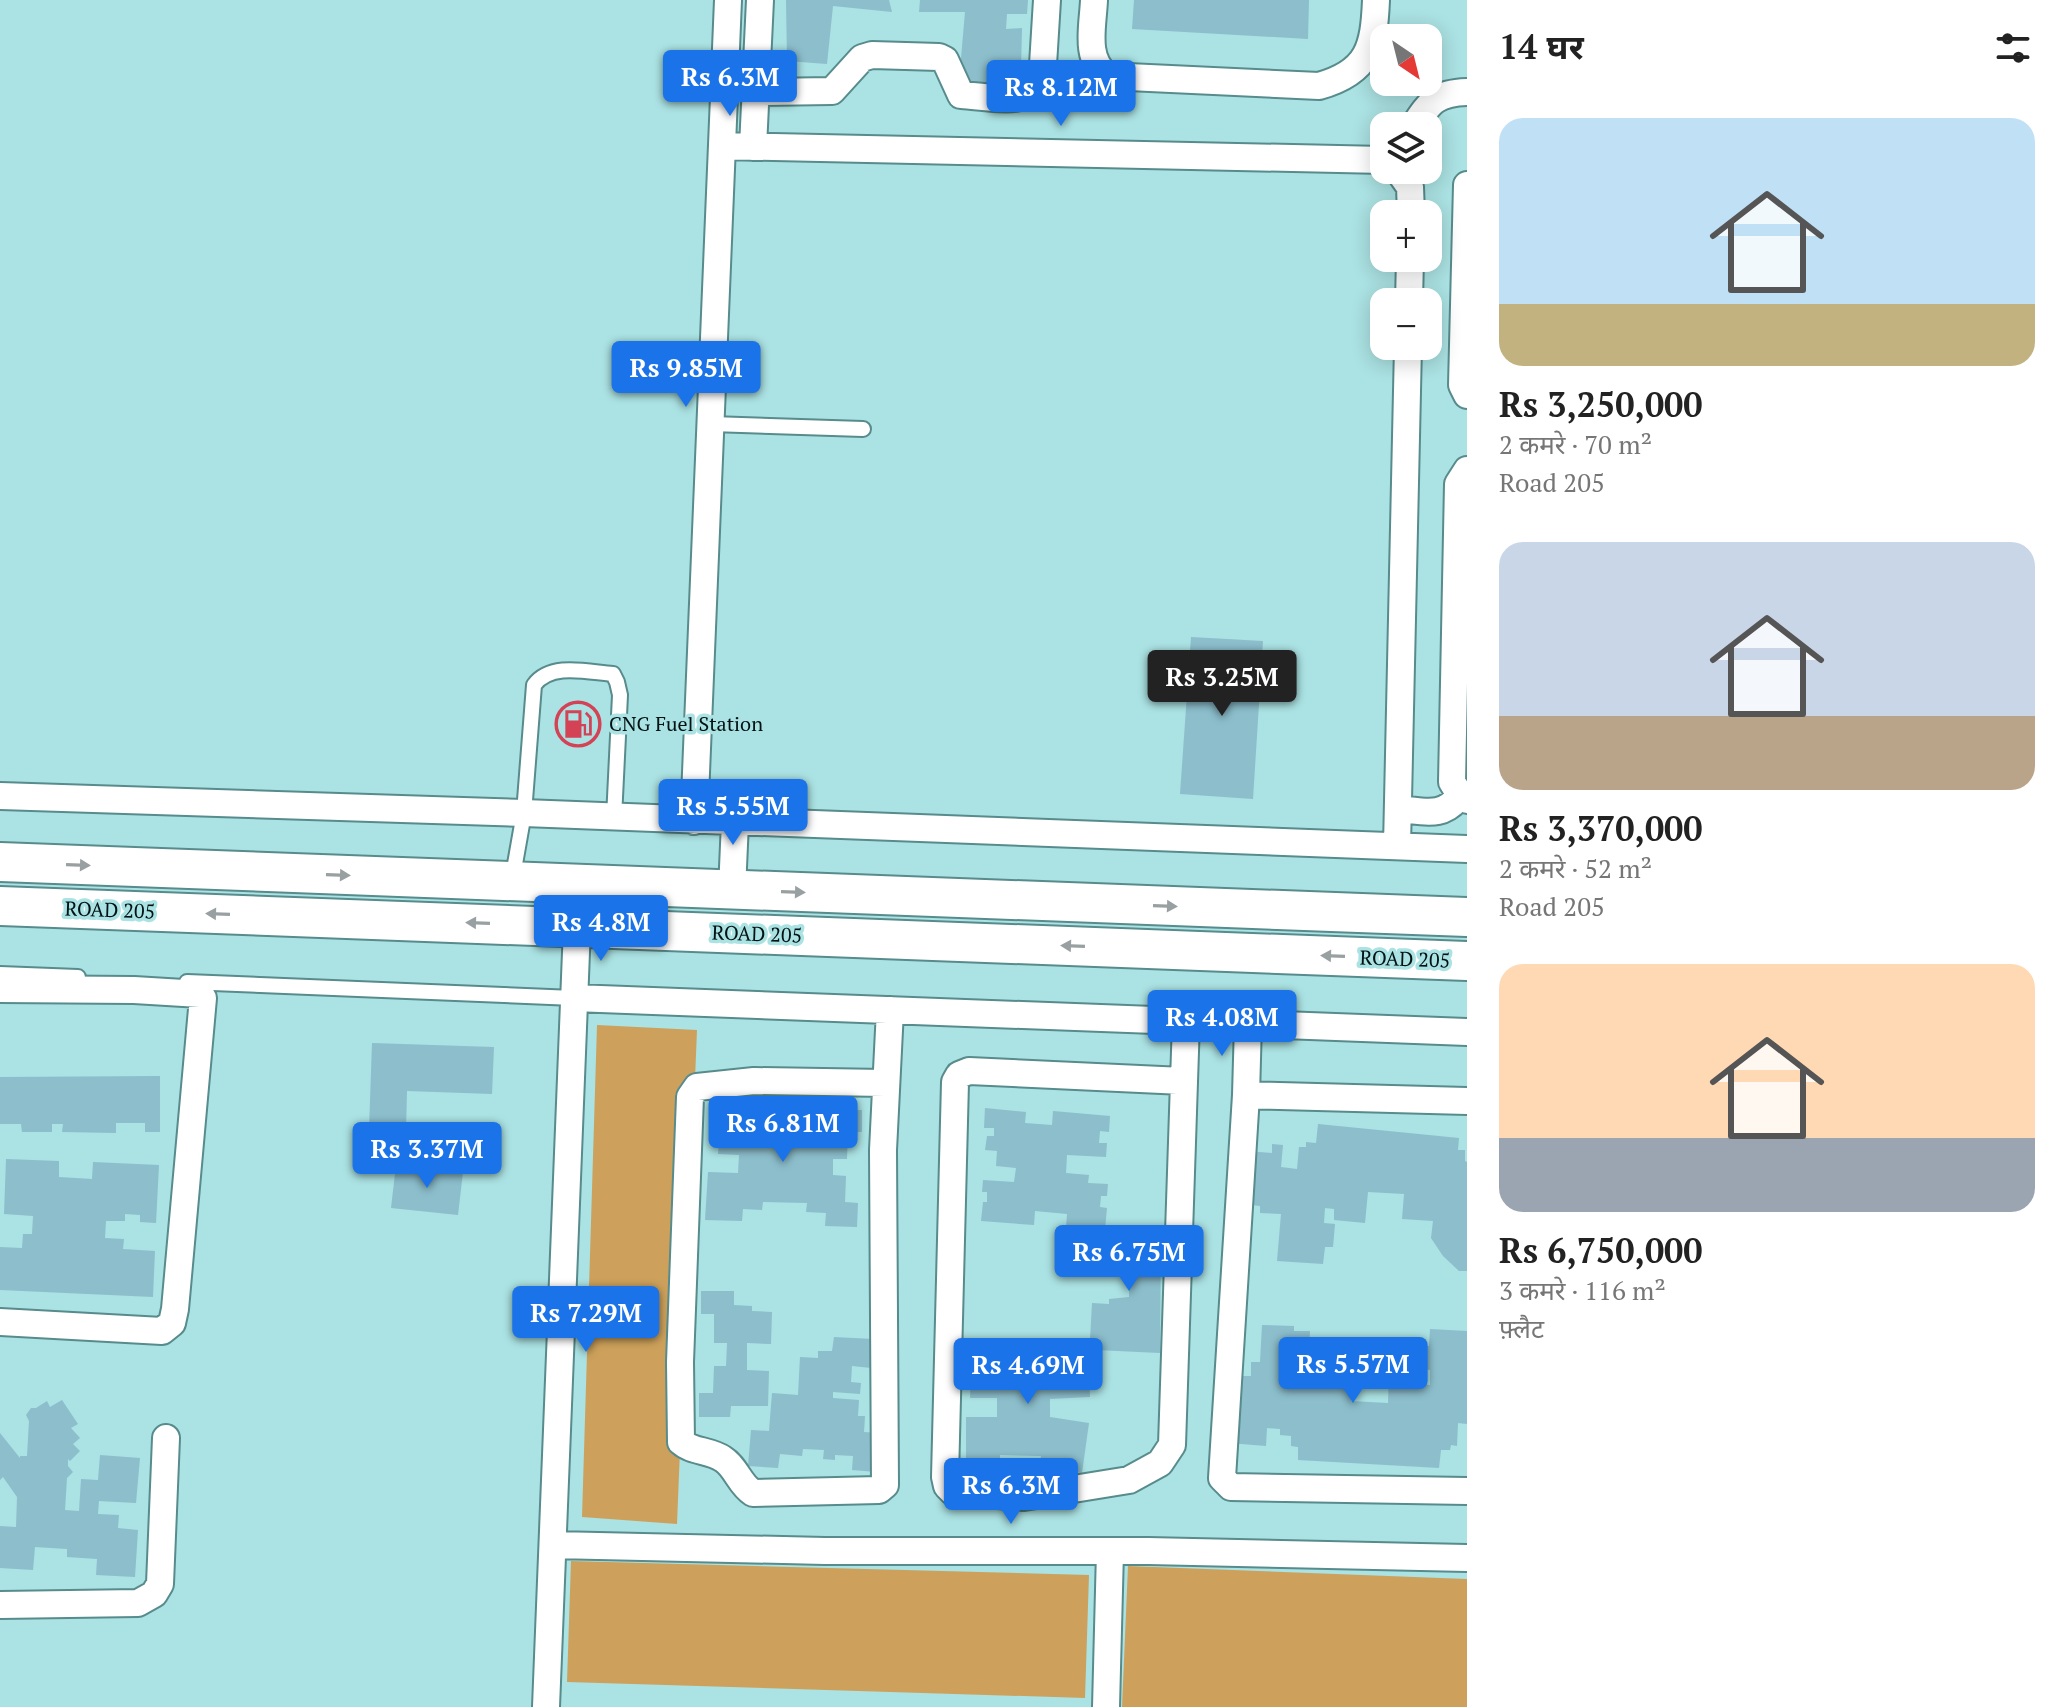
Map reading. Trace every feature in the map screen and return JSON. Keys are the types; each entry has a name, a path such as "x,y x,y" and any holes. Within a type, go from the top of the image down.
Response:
{"main road":[{"path":"0,862 1467,917"},
{"name":"ROAD 205","path":"0,906 1467,961"}],"street":[{"path":"694,821 728,0"},
{"path":"753,147 760,0"},
{"path":"756,92 832,91 862,58 872,55 939,57 945,60 961,95 1024,98 1039,89 1042,81 1047,0"},
{"path":"1094,0 1092,58 1098,69 1107,76 1319,86 1342,79 1359,66 1374,36 1376,0"},
{"path":"1423,112 1447,93 1467,92"},
{"path":"722,146 1370,160"},
{"path":"1467,185 1462,385 1467,395"},
{"path":"1397,846 1408,360"},
{"path":"1398,809 1443,812 1464,798 1452,782 1458,484 1467,470"},
{"path":"0,796 1467,849"},
{"path":"732,890 735,822"},
{"path":"546,1707 577,927"},
{"path":"0,989 134,985 200,994 203,998 172,1323 162,1331 0,1322"},
{"path":"574,998 1467,1032"},
{"path":"885,1083 754,1081 697,1087 690,1097 680,1362 681,1442 686,1447 722,1458 744,1487 753,1493 879,1490 885,1485 885,1083 890,1010"},
{"path":"1183,1081 969,1071 959,1075 955,1082 945,1477 947,1486 953,1492 1024,1497 1129,1480 1160,1463 1172,1445 1186,1021"},
{"path":"1248,1023 1222,1478 1231,1487 1467,1491"},
{"path":"1246,1095 1467,1101"},
{"path":"0,1605 138,1603 154,1594 160,1584 166,1438"},
{"path":"554,1545 1467,1558"},
{"path":"1106,1707 1110,1551"}],"lane":[{"path":"711,424 863,429"},
{"path":"512,881 524,813 534,685 540,677 552,671 613,674 617,682 620,695 614,818"},
{"path":"0,974 134,985 574,998"}],"shaded area":[{"path":"597,1025 697,1030 677,1524 582,1517"},
{"path":"571,1561 1089,1575 1085,1698 567,1682"},
{"path":"1128,1566 1467,1579 1467,1707 1122,1707"}],"building":[{"path":"786,0 889,0 892,12 833,6 827,64 787,61"},
{"path":"920,0 1028,0 1027,14 1007,14 1006,29 1022,28 1021,69 1035,68 1032,91 989,90 959,81 965,12 919,12"},
{"path":"1134,0 1309,0 1308,39 1132,29"},
{"path":"1191,637 1263,641 1253,799 1180,794"},
{"path":"372,1043 494,1047 492,1094 407,1091 406,1131 369,1130"},
{"path":"160,1076 160,1132 145,1132 145,1123 116,1123 116,1133 62,1132 63,1124 52,1124 52,1132 22,1132 21,1124 0,1124 0,1077"},
{"path":"712,1101 746,1103 745,1114 761,1115 761,1123 809,1125 810,1118 826,1118 826,1102 849,1102 849,1110 862,1110 862,1132 848,1132 847,1159 833,1159 833,1175 846,1176 845,1202 858,1203 857,1227 825,1226 826,1213 806,1212 807,1203 763,1202 762,1210 743,1209 742,1221 705,1220 708,1172 738,1173 739,1155 718,1154 719,1141 725,1141 726,1125 712,1125"},
{"path":"985,1108 1026,1112 1025,1123 1052,1125 1053,1111 1110,1116 1109,1132 1100,1131 1099,1143 1107,1143 1106,1157 1067,1155 1066,1173 1089,1175 1088,1183 1108,1184 1107,1196 1101,1196 1100,1207 1107,1208 1105,1229 1066,1227 1067,1214 1035,1211 1034,1225 981,1221 983,1202 987,1202 987,1192 982,1192 983,1180 1014,1182 1016,1168 996,1166 997,1151 985,1150 987,1136 994,1136 994,1128 984,1128"},
{"path":"1318,1124 1459,1138 1458,1150 1465,1150 1467,1162 1467,1271 1459,1271 1443,1256 1431,1238 1433,1221 1402,1219 1404,1194 1368,1192 1365,1223 1334,1220 1334,1209 1325,1208 1324,1223 1335,1224 1333,1247 1325,1247 1323,1264 1277,1261 1281,1214 1260,1213 1260,1206 1243,1204 1247,1151 1272,1153 1272,1144 1283,1145 1281,1167 1297,1169 1299,1147 1306,1147 1306,1142 1316,1143"},
{"path":"6,1159 59,1161 59,1177 92,1179 93,1162 159,1165 156,1223 140,1222 140,1215 125,1214 125,1221 106,1221 105,1238 124,1239 123,1249 155,1251 153,1297 0,1290 0,1247 22,1248 23,1234 32,1234 33,1216 4,1214"},
{"path":"396,1165 463,1172 458,1215 391,1208"},
{"path":"1138,1231 1161,1233 1160,1353 1096,1350 1096,1340 1090,1340 1092,1303 1109,1304 1109,1299 1129,1297 1129,1277 1092,1277 1091,1241 1111,1241 1109,1234"},
{"path":"701,1291 734,1291 734,1305 752,1306 752,1311 772,1312 771,1344 747,1343 747,1370 769,1371 768,1406 731,1406 730,1417 699,1417 699,1393 713,1393 714,1366 726,1366 727,1343 714,1343 714,1314 701,1314"},
{"path":"1262,1325 1294,1326 1294,1331 1310,1331 1308,1374 1353,1376 1351,1401 1388,1403 1389,1371 1421,1373 1420,1384 1430,1385 1430,1370 1420,1369 1421,1346 1429,1346 1430,1329 1467,1331 1467,1424 1458,1423 1457,1446 1451,1445 1450,1450 1441,1450 1439,1468 1298,1460 1298,1447 1291,1446 1291,1436 1280,1435 1280,1429 1267,1428 1266,1446 1229,1443 1232,1386 1241,1387 1242,1376 1251,1376 1251,1362 1260,1362"},
{"path":"834,1337 873,1339 871,1368 852,1366 851,1382 861,1383 860,1394 833,1392 833,1398 859,1400 858,1416 865,1416 864,1432 879,1433 876,1472 852,1470 853,1456 835,1455 835,1460 823,1459 824,1450 803,1449 802,1456 780,1454 778,1468 748,1466 751,1430 769,1431 772,1393 798,1395 800,1357 818,1358 818,1351 832,1351"},
{"path":"972,1343 1007,1345 1007,1353 1088,1348 1090,1397 1050,1399 1050,1417 1089,1423 1082,1473 1039,1467 1041,1456 1000,1455 1000,1466 966,1466 966,1417 997,1417 997,1398 970,1398"},
{"path":"62,1400 78,1424 71,1428 80,1438 73,1444 80,1451 70,1461 68,1459 68,1466 73,1472 67,1478 65,1510 79,1511 81,1479 98,1480 100,1455 140,1458 136,1503 99,1501 98,1514 119,1515 118,1528 138,1530 135,1577 96,1575 97,1559 67,1557 67,1549 35,1547 33,1570 0,1568 0,1526 16,1527 17,1497 3,1477 0,1480 0,1433 20,1458 27,1456 29,1421 26,1415 31,1408 47,1401 50,1407"}],"place":[{"name":"CNG Fuel Station","path":"578,724"}]}
